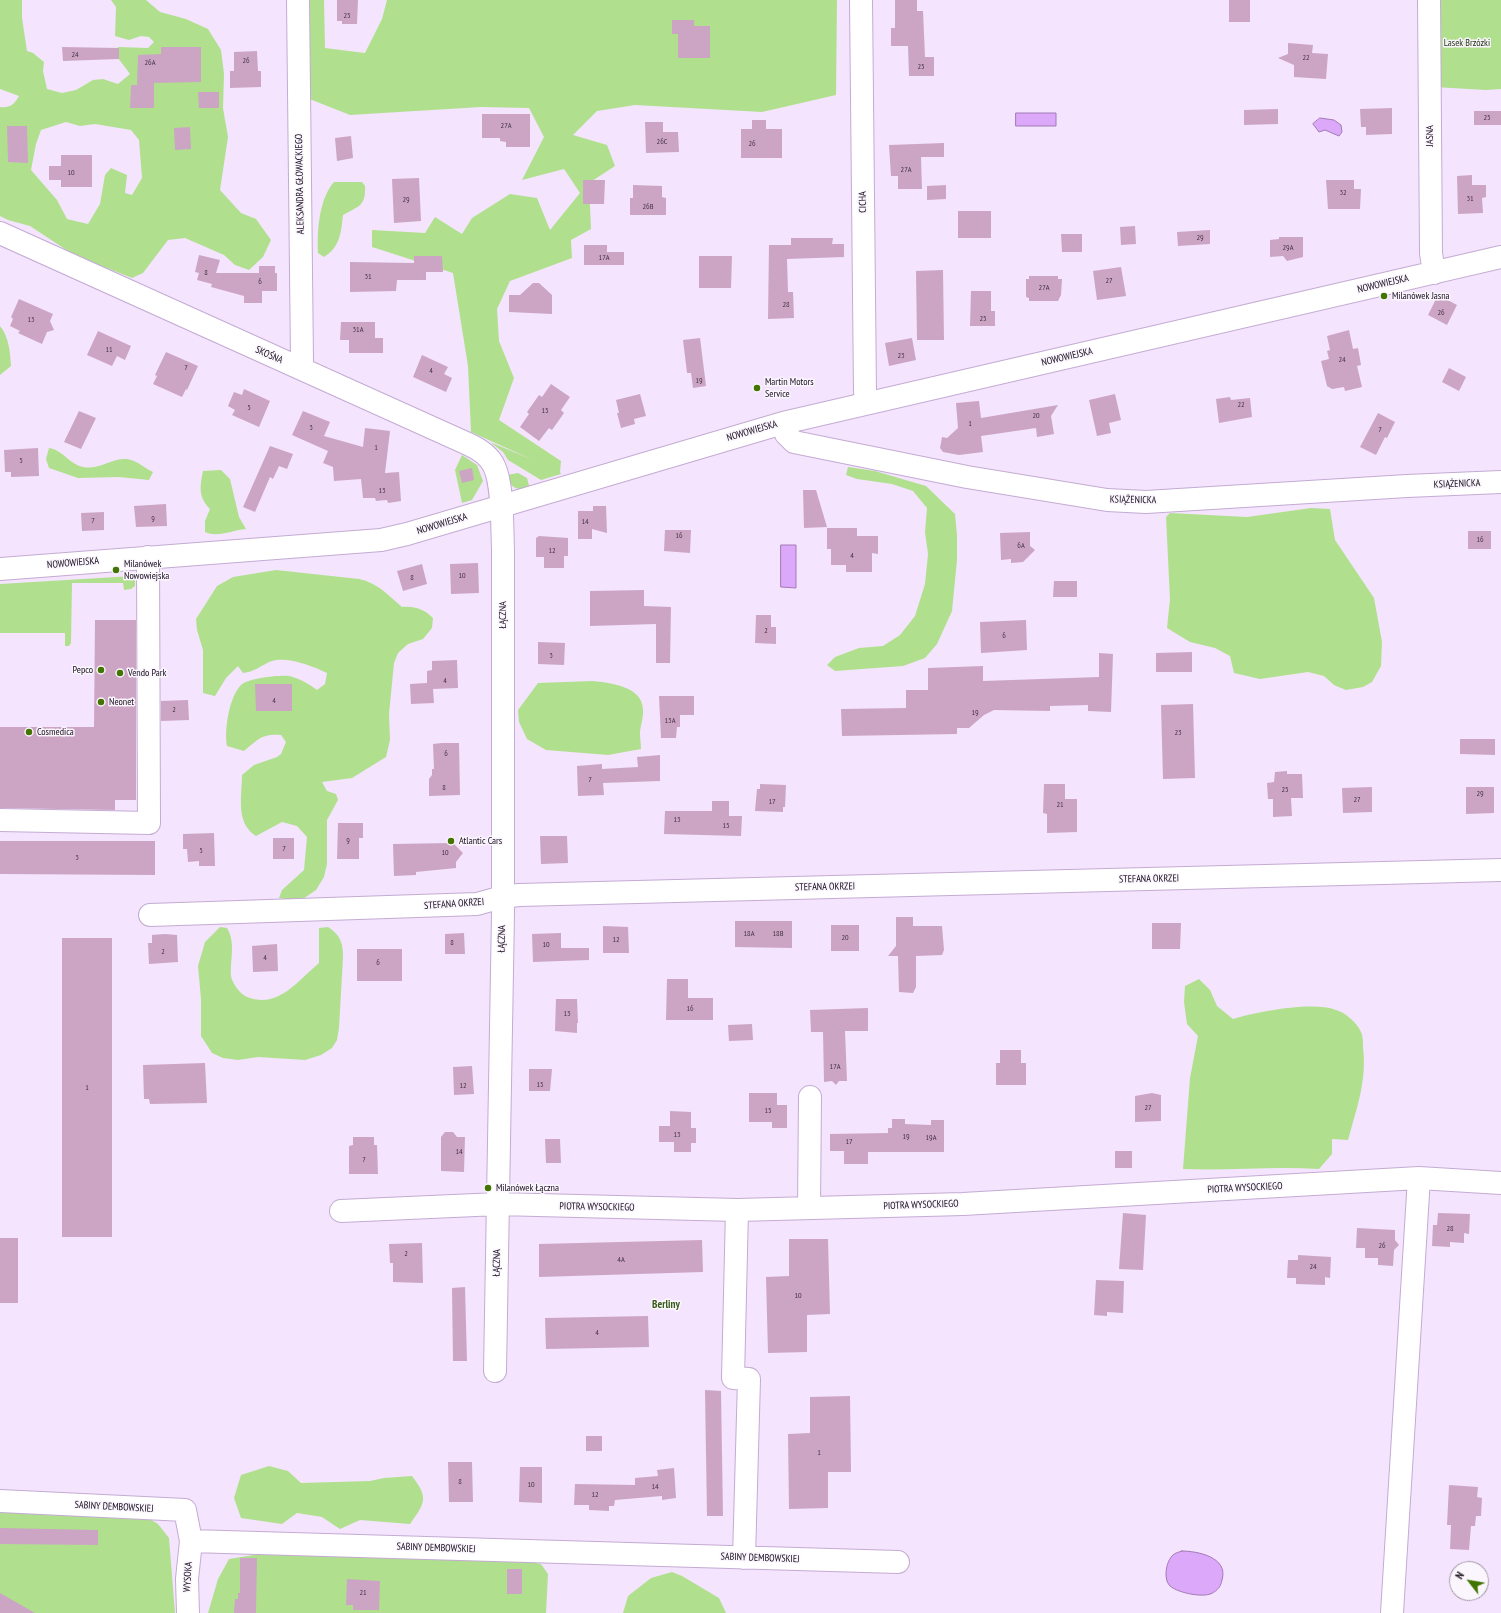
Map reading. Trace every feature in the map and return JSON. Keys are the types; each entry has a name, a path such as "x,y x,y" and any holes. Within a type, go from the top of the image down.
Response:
{"street":[{"name":"ALEKSANDRA GŁOWACKIEGO","path":"298,0 302,362 299,368"},
{"name":"CICHA","path":"861,0 864,392 867,403"},
{"name":"JASNA","path":"1429,0 1431,253 1434,273"},
{"name":"SKOŚNA","path":"0,234 468,444 484,453 494,465 501,506"},
{"name":"NOWOWIEJSKA","path":"0,569 381,540 407,534 783,423 1501,257"},
{"name":"KSIĄŻENICKA","path":"783,423 786,434 794,442 945,473 1107,500 1146,502 1406,486 1501,482"},
{"name":"ŁĄCZNA","path":"495,1371 502,897 503,549 501,506"},
{"path":"0,820 149,823 148,557"},
{"name":"STEFANA OKRZEI","path":"150,915 477,904 502,897 519,895 1501,870"},
{"path":"809,1208 810,1097"},
{"path":"1392,1613 1419,1178"},
{"name":"PIOTRA WYSOCKIEGO","path":"341,1211 498,1204 737,1210 963,1204 1419,1178 1501,1183"},
{"path":"737,1210 734,1378 749,1379 744,1558"},
{"name":"SABINY DEMBOWSKIEJ","path":"0,1501 185,1510 191,1541 898,1562"},
{"name":"WYSOKA","path":"188,1613 187,1579 191,1541"}],"green space":[{"path":"0,0 22,0 22,18 27,51 33,53 44,62 43,71 47,89 62,93 76,90 93,80 103,79 118,84 130,74 115,54 118,47 148,48 154,42 149,37 141,36 129,40 115,36 116,7 111,0 146,0 160,12 186,19 208,29 221,50 224,74 223,108 228,137 220,190 241,213 256,219 271,240 263,257 249,270 235,265 224,255 185,238 168,240 143,273 132,278 74,255 30,226 8,220 0,216 0,107 11,105 19,96 0,89","holes":["66,122 80,126 95,124 131,130 139,140 142,178 132,195 125,193 127,175 111,168 105,175 100,204 88,224 67,219 57,200 31,170 36,144 41,130"]},
{"path":"307,0 324,0 325,48 365,53 382,19 387,0 837,0 836,95 762,112 635,105 597,111 573,135 607,145 615,166 589,183 591,229 571,240 572,258 510,281 497,309 499,341 514,378 499,420 561,461 561,474 541,480 508,460 503,452 490,442 533,460 471,432 468,366 453,273 372,247 372,230 425,233 435,217 462,234 472,218 510,194 537,198 550,230 580,193 564,169 522,180 544,137 529,108 481,107 350,115 302,96"},
{"name":"Lasek Brzózki","path":"1434,0 1501,0 1501,89 1486,90 1434,87"},
{"path":"334,182 362,182 365,186 365,193 363,202 360,205 343,215 337,244 324,257 318,253 320,216 325,197"},
{"path":"0,326 7,340 11,366 0,375"},
{"path":"49,448 58,451 74,463 83,467 96,467 115,460 128,459 137,462 153,472 149,480 119,477 78,478 49,468 46,459"},
{"path":"462,455 477,465 483,481 472,500 462,503 455,470"},
{"path":"848,467 875,471 926,486 955,514 957,560 952,611 937,644 925,658 903,666 835,671 827,665 835,657 859,648 883,646 900,635 915,616 925,584 928,554 925,532 927,508 913,491 892,484 857,479 846,475"},
{"path":"221,470 230,479 239,517 246,529 220,534 210,534 205,532 205,521 210,509 206,505 202,496 202,476 203,471"},
{"path":"518,473 527,478 530,489 518,489 512,486 507,475"},
{"path":"1311,508 1330,509 1335,540 1374,598 1382,642 1381,666 1372,682 1363,687 1346,690 1334,685 1324,676 1308,672 1260,679 1234,673 1230,656 1215,648 1190,642 1167,628 1170,599 1166,517 1170,513 1247,517"},
{"path":"276,570 366,581 377,586 402,607 419,609 426,612 433,618 432,628 423,639 408,644 398,653 394,663 389,714 390,740 386,757 352,778 322,782 327,791 336,794 338,800 327,820 327,864 324,877 316,890 300,901 279,898 282,890 304,870 307,837 297,826 282,822 256,836 249,831 245,824 242,817 241,808 242,775 254,765 277,757 281,754 286,742 281,735 269,735 260,738 244,751 227,746 226,732 228,714 233,697 237,690 241,685 250,680 289,676 304,682 317,690 325,684 327,673 315,667 285,660 272,661 255,670 243,673 238,666 226,678 215,696 203,693 203,650 197,630 196,619 217,586 233,577"},
{"path":"133,576 135,586 131,589 124,590 123,583 72,583 71,643 69,646 65,646 65,633 0,633 0,584"},
{"path":"593,681 624,687 637,695 641,701 643,709 640,734 641,749 608,755 546,750 527,739 519,722 518,710 538,683"},
{"path":"220,927 227,928 230,934 232,945 231,976 233,982 244,996 258,1000 269,999 287,991 319,963 319,928 328,927 338,936 342,947 343,957 339,1028 337,1040 332,1048 321,1055 305,1060 258,1057 238,1060 223,1058 212,1053 201,1036 201,999 198,966 205,942"},
{"path":"1199,979 1210,990 1217,1006 1233,1019 1284,1008 1313,1007 1336,1010 1350,1018 1357,1025 1362,1034 1364,1059 1364,1071 1358,1105 1348,1140 1332,1139 1332,1154 1319,1169 1183,1169 1190,1078 1198,1036 1187,1024 1184,1002 1185,986"},
{"path":"269,1466 288,1471 301,1483 370,1481 384,1478 412,1476 423,1495 422,1505 410,1524 360,1520 340,1529 322,1517 297,1513 282,1524 241,1518 234,1498 241,1475"},
{"path":"0,1508 143,1515 158,1524 169,1538 175,1613 0,1613"},
{"path":"272,1552 512,1559 541,1564 548,1574 546,1613 208,1613 218,1579 229,1559"},
{"path":"672,1572 682,1576 719,1598 726,1613 623,1613 628,1596 651,1578"}],"shaded area":[{"path":"1016,113 1056,113 1056,126 1016,126"},
{"path":"1320,118 1334,120 1341,125 1342,132 1339,136 1325,130 1319,132 1313,124"},
{"path":"781,545 796,545 796,588 781,587"},
{"path":"1182,1551 1203,1554 1216,1561 1221,1566 1223,1572 1222,1580 1220,1587 1217,1590 1210,1594 1199,1595 1185,1593 1170,1586 1166,1575 1167,1566 1173,1555"}],"building":[{"path":"337,0 358,0 357,24 342,24 342,21 337,21"},
{"path":"895,0 917,0 917,11 923,11 925,57 934,57 934,76 909,76 908,46 891,46 891,28 895,28"},
{"path":"1229,0 1250,0 1250,22 1229,22"},
{"path":"672,20 694,20 694,26 710,26 710,58 678,58 678,34 672,34"},
{"path":"1288,43 1313,45 1312,53 1328,54 1326,79 1294,77 1294,65 1278,58 1288,54"},
{"path":"62,47 119,48 119,59 63,61"},
{"path":"161,47 201,47 201,82 154,83 154,108 130,108 131,85 137,85 138,55 161,54"},
{"path":"257,51 258,71 261,71 261,87 230,88 230,71 234,71 234,52"},
{"path":"198,92 219,92 219,108 199,108"},
{"path":"1392,108 1392,134 1366,135 1366,127 1361,127 1360,109"},
{"path":"1278,109 1278,124 1244,125 1244,110"},
{"path":"1474,111 1501,111 1501,125 1474,125"},
{"path":"482,114 530,114 530,147 506,147 506,142 500,141 500,138 482,138"},
{"path":"752,120 766,120 766,129 782,129 782,158 741,158 741,129 752,129"},
{"path":"645,122 663,122 663,132 678,132 679,152 646,153"},
{"path":"7,126 27,126 28,163 8,162"},
{"path":"190,127 191,149 175,150 174,128"},
{"path":"351,136 353,158 337,161 335,138"},
{"path":"944,143 944,157 921,157 922,189 898,189 898,176 891,176 889,145"},
{"path":"61,155 92,155 92,187 61,187 61,180 49,180 49,166 61,166"},
{"path":"1472,175 1472,185 1486,185 1486,197 1482,198 1483,213 1458,214 1457,176"},
{"path":"419,178 421,221 394,223 392,179"},
{"path":"583,180 605,180 604,204 583,204"},
{"path":"1326,180 1354,180 1354,189 1361,189 1360,209 1328,209"},
{"path":"633,185 662,186 662,197 666,198 666,215 630,215 630,198 633,198"},
{"path":"946,185 946,199 927,200 927,186"},
{"path":"958,211 991,211 991,238 958,238"},
{"path":"1135,226 1136,244 1121,245 1120,227"},
{"path":"1210,230 1210,244 1178,246 1177,232"},
{"path":"1061,234 1082,234 1082,252 1062,252"},
{"path":"1279,237 1303,237 1303,257 1287,261 1283,256 1270,257 1270,240 1279,239"},
{"path":"791,238 833,238 832,244 844,244 844,257 787,259 788,292 793,292 794,318 768,319 769,245 791,245"},
{"path":"584,245 607,245 607,252 624,252 624,265 584,265"},
{"path":"199,255 220,260 216,273 259,273 259,266 275,266 275,273 277,273 277,291 262,291 262,303 244,303 244,296 211,287 212,284 197,280 199,273 195,272"},
{"path":"414,256 442,256 443,272 426,272 426,280 397,280 396,291 350,292 350,262 414,263"},
{"path":"699,256 732,256 731,288 699,288"},
{"path":"1121,267 1126,296 1097,300 1093,271"},
{"path":"943,270 944,340 917,340 916,271"},
{"path":"1029,276 1058,276 1058,279 1062,279 1061,295 1058,301 1029,301 1029,298 1026,297 1026,279 1029,279"},
{"path":"533,283 539,283 552,295 552,314 509,312 509,295 520,295"},
{"path":"971,291 991,291 991,311 995,311 995,326 970,326"},
{"path":"1438,295 1457,305 1447,325 1428,315"},
{"path":"19,299 53,314 50,321 54,330 47,332 42,344 18,333 20,331 10,326 13,319 11,317"},
{"path":"341,322 375,322 375,338 383,338 383,353 349,353 349,340 340,340"},
{"path":"1349,330 1353,349 1358,348 1361,365 1357,366 1362,387 1345,391 1344,387 1332,389 1327,386 1321,361 1329,359 1327,351 1330,350 1327,336"},
{"path":"98,331 131,346 125,360 117,356 112,366 87,355"},
{"path":"700,338 706,386 693,388 691,373 687,373 683,340"},
{"path":"912,338 916,360 889,366 885,343"},
{"path":"166,352 198,366 187,390 186,389 182,397 153,384 157,376 155,375"},
{"path":"422,355 448,367 444,374 452,378 446,392 413,377"},
{"path":"1449,368 1466,377 1459,391 1442,382"},
{"path":"551,384 570,397 561,410 564,413 552,430 549,428 539,441 520,427 529,414 527,412 539,395 542,397"},
{"path":"244,389 270,401 259,427 232,415 235,410 228,406 234,392 242,395"},
{"path":"640,394 646,416 634,419 635,424 621,428 617,413 619,413 616,400"},
{"path":"1115,394 1121,420 1109,423 1111,433 1097,436 1089,400"},
{"path":"1230,397 1231,400 1250,398 1252,417 1219,423 1216,399"},
{"path":"979,401 981,418 1058,405 1051,416 1054,434 1037,437 1036,428 981,436 983,452 959,455 943,452 940,448 942,437 947,438 958,428 956,403"},
{"path":"79,411 96,418 81,449 64,442"},
{"path":"303,411 330,422 324,436 363,447 365,428 390,431 385,473 399,472 401,501 388,503 387,500 376,501 375,498 363,498 361,479 334,481 333,467 323,463 328,451 292,435"},
{"path":"1378,413 1395,422 1376,455 1360,447"},
{"path":"270,446 293,454 287,469 279,466 273,479 270,477 255,512 243,507"},
{"path":"38,448 39,476 11,477 11,472 5,472 4,450"},
{"path":"472,468 474,480 462,483 459,471"},
{"path":"803,490 816,490 827,527 804,528"},
{"path":"166,504 167,526 136,527 134,506"},
{"path":"593,506 606,506 607,533 592,529 592,539 578,539 578,511 593,511"},
{"path":"104,512 104,530 82,531 81,513"},
{"path":"827,528 857,528 857,536 878,536 878,554 872,553 872,572 846,572 846,565 831,565 831,549 827,549"},
{"path":"665,530 691,530 690,553 664,551"},
{"path":"1468,531 1491,531 1491,549 1468,549"},
{"path":"1030,532 1030,546 1035,550 1023,562 1011,563 1011,559 1001,560 1000,533"},
{"path":"539,536 568,538 568,556 564,556 564,568 544,568 544,557 536,557 536,538"},
{"path":"478,563 479,593 451,594 450,564"},
{"path":"422,564 427,584 403,591 397,571"},
{"path":"1054,581 1077,581 1077,597 1053,597"},
{"path":"644,590 644,606 671,607 670,663 656,663 656,624 590,626 590,591"},
{"path":"756,615 771,615 771,627 776,627 776,644 755,643"},
{"name":"Vendo Park","path":"95,620 136,620 136,800 115,800 115,810 0,808 0,727 94,727"},
{"path":"1026,620 1027,650 981,653 980,622"},
{"path":"538,642 565,643 564,665 538,664"},
{"path":"1192,652 1192,672 1156,672 1156,653"},
{"path":"1099,653 1113,654 1111,712 1088,711 1088,705 1050,706 1050,711 994,710 984,715 969,728 957,728 957,734 842,736 841,709 906,708 906,690 928,690 928,668 983,666 983,681 1099,677"},
{"path":"457,660 458,688 433,689 434,703 411,704 410,684 427,683 427,671 432,670 432,661"},
{"path":"255,684 292,684 292,711 256,711"},
{"path":"659,696 694,696 694,715 680,715 680,727 677,727 676,738 661,738"},
{"path":"188,700 189,720 161,721 161,701"},
{"path":"1193,704 1195,778 1163,779 1161,705"},
{"path":"1460,739 1495,739 1495,755 1460,754"},
{"path":"459,743 460,795 429,796 429,779 432,775 432,769 434,769 433,744"},
{"path":"660,755 660,781 603,783 604,795 578,796 577,766 602,764 602,769 638,767 637,757"},
{"path":"1287,771 1287,774 1302,774 1303,798 1291,798 1292,816 1273,817 1273,799 1268,799 1267,783 1274,782 1275,772"},
{"path":"760,784 786,785 785,807 783,807 783,812 755,811 757,789 760,789"},
{"path":"1044,784 1065,784 1065,799 1077,799 1077,832 1047,833 1047,814 1043,813"},
{"path":"1372,787 1372,812 1343,813 1342,788"},
{"path":"1466,787 1494,787 1494,813 1466,814"},
{"path":"712,801 729,801 729,816 742,816 741,836 664,834 665,811 712,811"},
{"path":"338,823 363,823 363,838 359,838 359,859 337,859"},
{"path":"214,833 215,866 199,866 199,861 188,862 187,849 183,849 183,834"},
{"path":"540,836 567,836 568,863 541,864"},
{"path":"273,838 294,838 294,859 273,859"},
{"path":"0,841 155,841 155,875 0,874"},
{"path":"453,843 463,853 456,862 456,868 416,872 416,875 394,876 393,844"},
{"path":"896,917 913,917 913,926 942,926 944,950 942,955 916,956 916,987 913,993 899,992 898,956 888,956 896,946"},
{"path":"735,921 792,921 792,948 735,947"},
{"path":"1152,923 1181,923 1180,949 1152,949"},
{"path":"831,925 859,925 859,951 831,951"},
{"path":"603,926 628,927 629,953 603,953"},
{"path":"464,933 465,954 445,954 445,934"},
{"path":"561,933 561,948 589,948 589,960 533,962 532,934"},
{"path":"152,935 177,935 178,962 149,964 148,943 152,943"},
{"path":"62,938 112,938 112,1237 62,1237"},
{"path":"277,944 278,971 253,972 252,946"},
{"path":"357,949 402,949 402,981 357,981"},
{"path":"667,979 688,979 688,998 713,998 713,1020 666,1020"},
{"path":"556,999 577,999 577,1033 555,1031"},
{"path":"868,1008 868,1031 845,1031 847,1081 839,1081 836,1085 832,1081 824,1082 823,1032 811,1032 810,1010"},
{"path":"752,1024 753,1040 729,1041 728,1025"},
{"path":"1000,1050 1021,1050 1021,1063 1026,1063 1026,1085 996,1085 996,1063 1000,1063"},
{"path":"205,1063 207,1103 150,1104 149,1099 144,1099 143,1065"},
{"path":"472,1066 474,1094 454,1095 453,1067"},
{"path":"529,1069 552,1069 550,1091 529,1091"},
{"path":"749,1093 777,1093 777,1105 787,1105 787,1128 772,1128 772,1122 749,1122"},
{"path":"1152,1093 1161,1095 1161,1121 1135,1122 1135,1096"},
{"path":"670,1111 691,1112 691,1128 696,1128 696,1143 691,1143 691,1152 674,1152 674,1142 659,1142 659,1126 670,1126"},
{"path":"892,1119 905,1119 905,1124 931,1125 931,1120 944,1120 944,1152 868,1152 868,1164 844,1164 844,1151 830,1151 830,1134 888,1133 888,1128 892,1128"},
{"path":"445,1132 453,1132 457,1137 465,1137 464,1172 441,1171 441,1137"},
{"path":"353,1137 374,1137 374,1145 377,1145 378,1174 349,1174 349,1146 353,1145"},
{"path":"545,1139 560,1139 561,1163 546,1163"},
{"path":"1115,1151 1132,1151 1132,1168 1115,1168"},
{"path":"1123,1213 1146,1215 1143,1270 1119,1269"},
{"path":"1438,1213 1470,1214 1469,1234 1464,1233 1464,1243 1450,1242 1450,1247 1432,1246 1433,1225 1437,1225"},
{"path":"1357,1228 1395,1230 1395,1240 1399,1245 1394,1250 1393,1266 1378,1265 1378,1258 1365,1258 1365,1248 1356,1248"},
{"path":"0,1238 18,1238 18,1303 0,1303"},
{"path":"789,1239 828,1239 830,1314 807,1315 807,1352 768,1353 766,1277 789,1276"},
{"path":"702,1240 703,1272 539,1277 539,1244"},
{"path":"422,1243 423,1283 393,1282 393,1263 390,1263 389,1244"},
{"path":"1298,1255 1331,1257 1330,1278 1325,1277 1325,1285 1296,1284 1296,1278 1287,1278 1288,1260 1298,1260"},
{"path":"1096,1280 1124,1281 1123,1313 1107,1312 1107,1316 1094,1315"},
{"path":"465,1287 467,1361 453,1361 452,1288"},
{"path":"648,1316 649,1347 546,1349 545,1318"},
{"path":"705,1390 721,1391 723,1516 707,1516"},
{"path":"850,1396 851,1472 828,1472 828,1508 789,1509 788,1434 810,1433 810,1397"},
{"path":"586,1436 602,1436 602,1451 586,1451"},
{"path":"448,1462 472,1462 473,1502 449,1502"},
{"path":"520,1467 542,1467 542,1503 519,1502"},
{"path":"674,1468 676,1498 662,1500 662,1496 615,1500 614,1506 609,1506 609,1511 589,1510 589,1505 574,1505 575,1484 635,1485 635,1478 658,1476 657,1470"},
{"path":"1449,1485 1478,1487 1477,1497 1482,1498 1481,1516 1476,1516 1475,1526 1471,1526 1469,1550 1450,1549 1451,1525 1447,1525"},
{"path":"0,1528 98,1530 98,1545 0,1544"},
{"path":"240,1558 257,1558 256,1613 234,1613 235,1599 238,1599 238,1593 240,1593"},
{"path":"507,1569 522,1569 522,1594 507,1594"},
{"path":"347,1579 380,1581 379,1610 353,1610 353,1605 346,1605"},
{"path":"0,1593 35,1613 0,1613"}],"place":[{"name":"Milanówek Jasna","path":"1384,296"},
{"name":"Martin Motors Service","path":"757,388"},
{"name":"Milanówek Nowowiejska","path":"116,570"},
{"name":"Pepco","path":"101,670"},
{"name":"Vendo Park","path":"120,673"},
{"name":"Neonet","path":"101,702"},
{"name":"Cosmedica","path":"29,732"},
{"name":"Atlantic Cars","path":"451,841"},
{"name":"Milanówek Łączna","path":"488,1188"}],"district":[{"name":"Berliny","path":"666,1305"}]}
